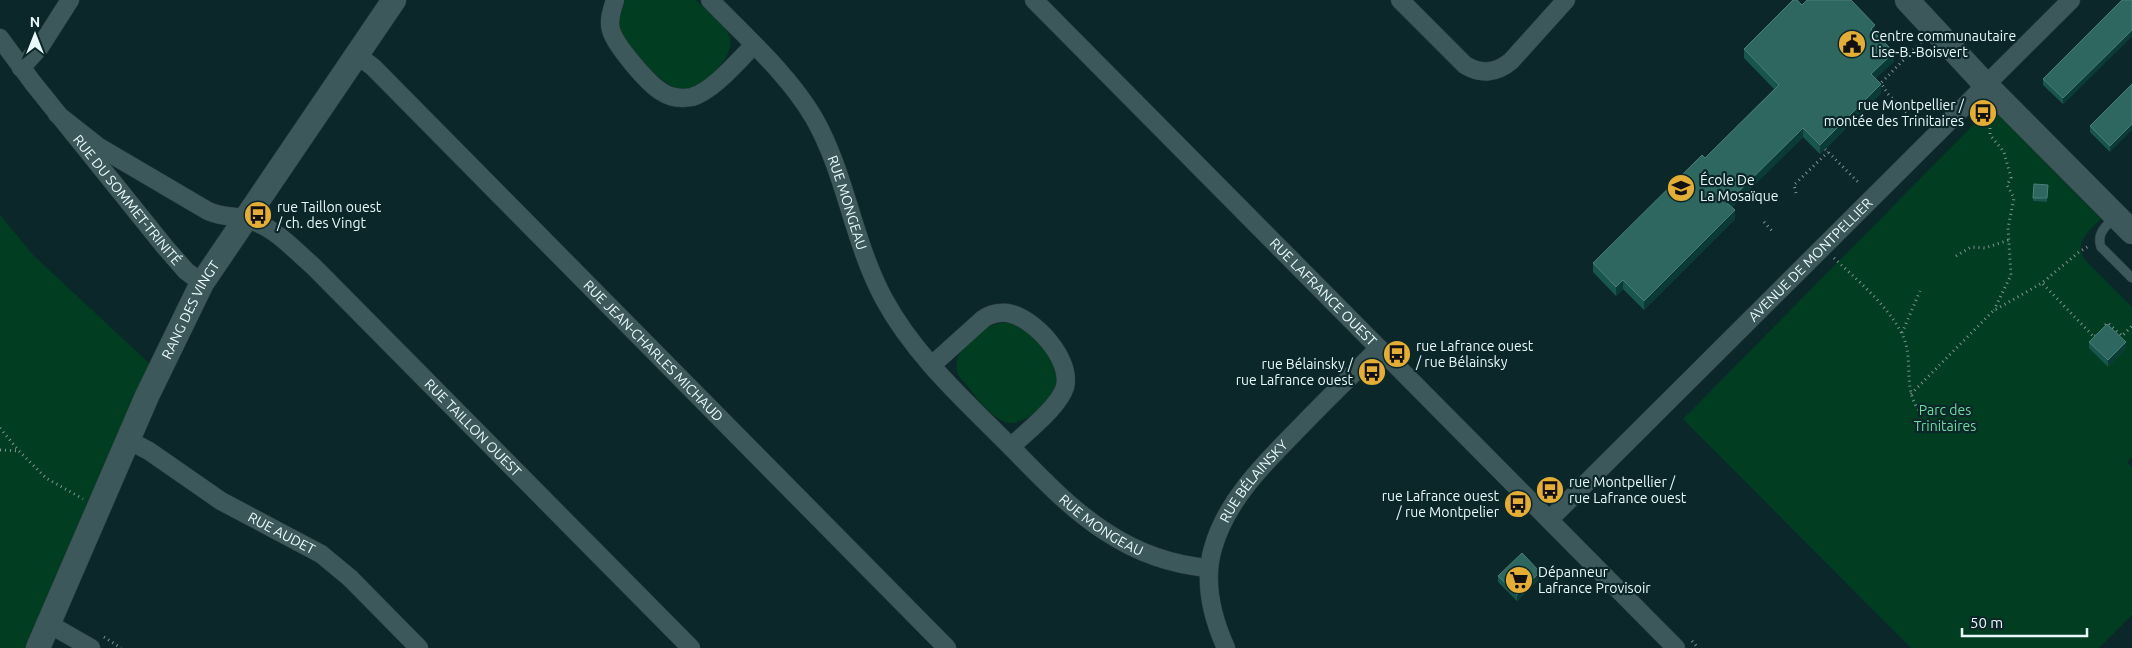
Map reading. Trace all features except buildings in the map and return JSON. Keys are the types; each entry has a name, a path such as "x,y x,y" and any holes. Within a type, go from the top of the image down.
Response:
{"street":[{"path":"21,68 40,47 70,0"},
{"name":"RANG DES VINGT","path":"38,648 128,440 202,283 394,0"},
{"path":"615,0 610,20 610,29 614,38 621,49 653,85 668,96 686,98 702,92 754,45"},
{"name":"RUE MONGEAU","path":"710,0 796,92 814,117 829,151 860,243 876,282 901,327 932,365 1010,447 1061,497 1087,519 1145,553 1190,567 1209,568"},
{"name":"RUE LAFRANCE OUEST","path":"1034,0 1676,648"},
{"path":"1400,0 1465,66 1486,72 1502,68 1511,61 1566,0"},
{"path":"1907,0 1985,84 2124,224"},
{"name":"AVENUE DE MONTPELLIER","path":"1549,520 2071,0"},
{"name":"RUE DU SOMMET-TRINITÉ","path":"0,38 57,114 165,247 186,271 202,283"},
{"name":"RUE JEAN-CHARLES MICHAUD","path":"357,55 372,67 947,648"},
{"name":"RUE DU SOMMET-TRINITÉ","path":"57,114 99,147 208,211 221,217 245,218"},
{"name":"RUE TAILLON OUEST","path":"245,218 270,228 313,266 691,648"},
{"path":"932,365 975,325 992,314 1003,313 1019,317 1045,339 1060,357 1065,367 1064,390 1055,404 1010,447"},
{"name":"RUE BÉLAINSKY","path":"1226,648 1212,606 1209,568 1216,538 1225,518 1244,489 1279,448 1379,348"},
{"name":"RUE AUDET","path":"128,440 149,451 221,501 321,554 345,574 418,648"},
{"path":"49,624 91,648"}],"lane":[{"path":"2124,224 2099,235 2099,240 2101,247 2132,278"}],"path":[{"path":"1881,83 1925,39"},
{"path":"1876,78 1888,94 1917,124"},
{"path":"1990,115 1990,135 2004,152 2011,178 2007,185 2014,198 2008,228 2011,275 1993,311"},
{"path":"1796,193 1794,185 1826,150 1858,182"},
{"path":"1764,222 1774,233"},
{"path":"1956,256 1971,247 1985,248 2009,240"},
{"path":"1911,394 1993,311 2042,284 2079,252 2099,240"},
{"path":"1822,247 1869,293 1902,333 1908,354 1911,394 1915,405 1924,416"},
{"path":"2042,284 2094,337 2108,323 2122,336 2132,326"},
{"path":"1902,333 1920,291"},
{"path":"0,428 19,451 46,478 82,499 100,506"},
{"path":"0,450 19,451"}],"green space":[{"path":"625,0 696,0 728,32 730,45 722,63 706,79 696,85 679,89 672,87 637,55 624,37 620,26 620,19"},
{"name":"Parc des Trinitaires","path":"1997,113 2101,219 2081,242 2082,254 2085,260 2132,307 2132,457 2127,462 2132,467 2132,615 2099,648 1911,648 1683,419 1983,115"},
{"path":"0,215 33,255 150,364 27,648 0,648"},
{"path":"1000,323 1015,324 1038,341 1055,367 1057,376 1055,391 1044,405 1028,417 1011,423 1005,422 992,414 961,379 957,370 960,352 966,344 983,331"}],"place":[{"name":"Centre communautaire Lise-B.-Boisvert","path":"1852,44"},
{"name":"rue Montpellier / montée des Trinitaires","path":"1983,113"},
{"name":"École De La Mosaïque","path":"1681,188"},
{"name":"rue Taillon ouest / ch. des Vingt","path":"258,215"},
{"name":"rue Lafrance ouest / rue Bélainsky","path":"1397,354"},
{"name":"rue Bélainsky / rue Lafrance ouest","path":"1372,372"},
{"name":"rue Montpellier / rue Lafrance ouest","path":"1550,490"},
{"name":"rue Lafrance ouest / rue Montpelier","path":"1518,504"},
{"name":"Dépanneur Lafrance Provisoir","path":"1519,580"}]}
